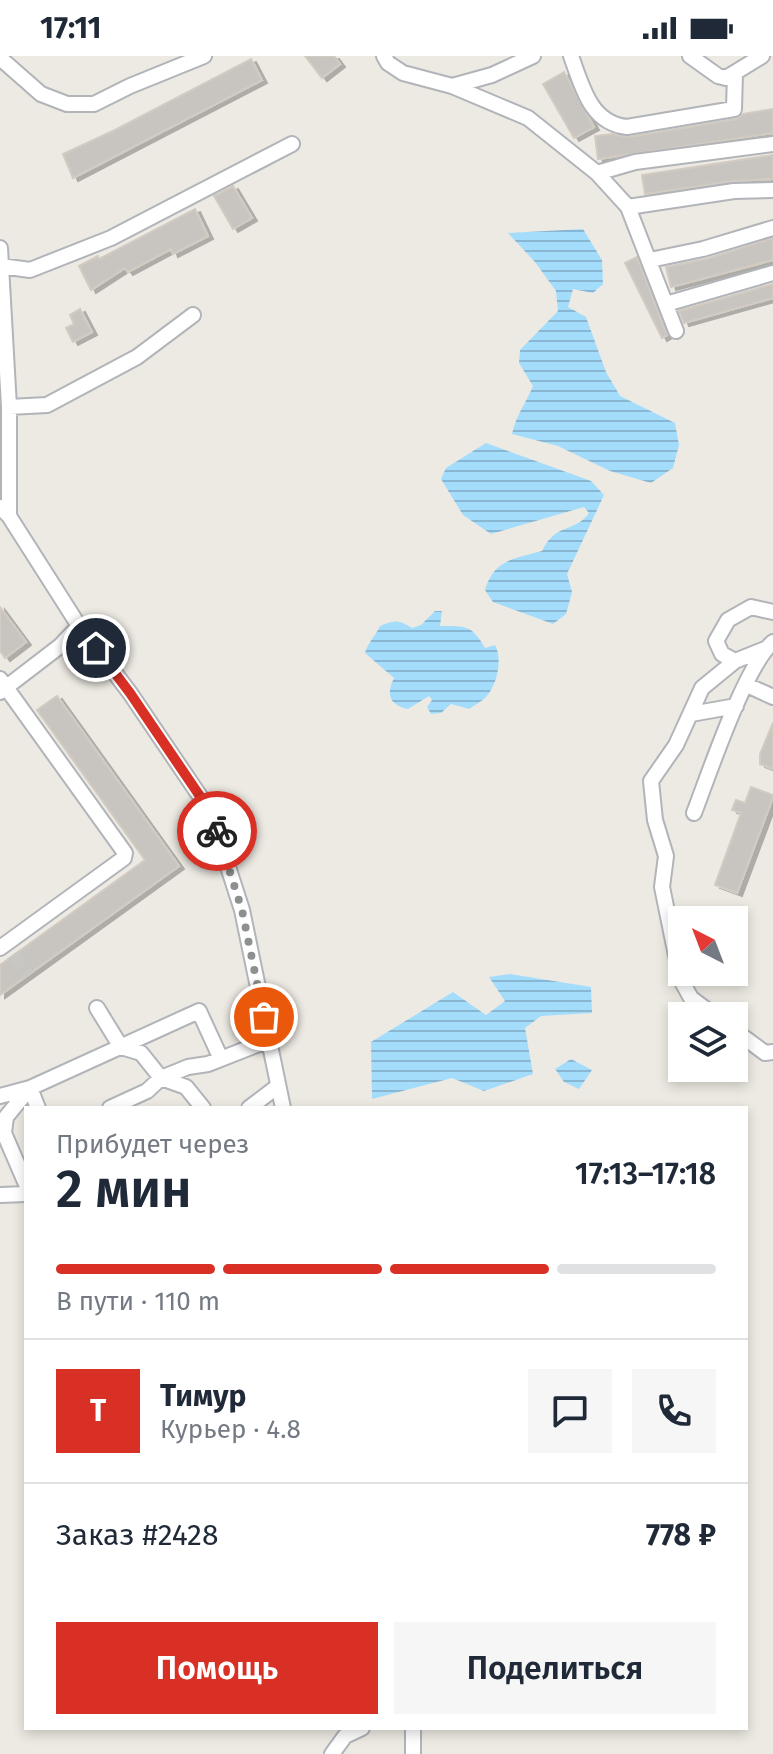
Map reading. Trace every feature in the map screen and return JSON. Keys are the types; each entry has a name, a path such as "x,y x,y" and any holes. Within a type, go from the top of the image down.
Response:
{"street":[{"path":"0,58 41,94 67,104 94,104 182,60 204,56"},
{"path":"384,56 388,63 403,73 452,86 528,118 597,173 628,207 676,331"},
{"path":"452,86 492,75 533,56"},
{"path":"571,56 586,97 599,115 611,125 627,127 734,109 735,73"},
{"path":"690,56 718,76 726,78 762,56"},
{"path":"1,266 30,270 111,238 292,144"},
{"path":"597,173 635,162 773,144"},
{"path":"628,207 734,191 773,190"},
{"path":"650,260 703,249 773,228"},
{"path":"0,248 11,483 4,511 79,626 130,693 210,811 242,910 283,1106"},
{"path":"666,304 773,273"},
{"path":"9,407 47,405 137,357 193,315"},
{"path":"735,661 722,654 716,641 728,620 751,607 773,612"},
{"path":"6,949 124,858 125,853 2,686 60,646 79,626"},
{"path":"696,1002 681,980 662,887 666,856 655,820 651,781 676,745 702,688 735,661 769,645"},
{"path":"694,813 736,706 769,645"},
{"path":"747,685 773,697"},
{"path":"691,714 736,706"},
{"path":"97,1008 121,1047 141,1053 161,1078 186,1087 201,1106"},
{"path":"0,1096 30,1088 199,1011 221,1059"},
{"path":"114,1106 147,1091 161,1078 269,1040"},
{"path":"748,1040 765,1053 773,1052"},
{"path":"252,1106 278,1086"},
{"path":"30,1088 37,1106"},
{"path":"24,1179 4,1133 6,1117 30,1088"},
{"path":"0,1195 24,1194"},
{"path":"332,1754 345,1736 358,1730"},
{"path":"413,1730 413,1754"}],"water":[{"path":"583,229 602,260 603,284 593,293 573,289 568,307 586,317 606,372 620,396 675,423 679,445 673,468 651,483 610,471 558,446 512,434 533,386 519,363 520,350 558,311 556,291 508,233"},
{"path":"486,443 591,481 604,495 567,574 572,592 566,614 553,624 493,602 485,590 500,566 542,551 553,536 578,523 589,513 584,507 491,534 463,515 441,479 446,468"},
{"path":"435,611 442,611 440,626 467,628 485,648 495,645 499,665 493,686 486,697 469,709 451,704 441,713 431,714 427,707 432,700 429,696 408,709 397,705 390,694 394,678 365,653 380,626 397,622 412,628 421,625"},
{"path":"510,974 591,987 592,1013 541,1016 525,1028 533,1074 484,1091 452,1078 372,1099 371,1042 453,992 486,1015 505,1001 489,977"},
{"path":"571,1059 592,1070 579,1089 564,1082 555,1069"}],"building":[{"path":"305,56 334,56 340,64 322,78"},
{"path":"251,59 262,80 73,178 63,154"},
{"path":"564,72 594,127 574,138 543,84"},
{"path":"773,109 773,133 598,159 595,136 612,134 629,137 736,119 743,114"},
{"path":"773,155 773,179 733,181 645,194 642,175"},
{"path":"233,186 252,218 233,229 214,196"},
{"path":"195,209 208,236 173,254 171,249 128,272 125,268 91,290 79,266 98,256 99,259"},
{"path":"773,238 773,260 671,287 666,267 706,259"},
{"path":"637,257 667,335 662,338 625,263"},
{"path":"773,284 773,298 684,323 679,311"},
{"path":"80,309 92,332 73,342 66,328 74,324 70,315"},
{"path":"0,607 26,642 5,658 0,651"},
{"path":"57,696 179,866 0,995 0,965 145,860 37,710"},
{"path":"773,723 773,769 760,764 760,754"},
{"path":"751,787 773,797 737,893 715,885 741,813 732,810 736,800 745,803"}],"tunnel":[{"path":"13,955 28,975"}],"way so far":[{"path":"217,831 242,910 264,1017"}],"route":[{"path":"96,648 210,811 217,831"}]}
